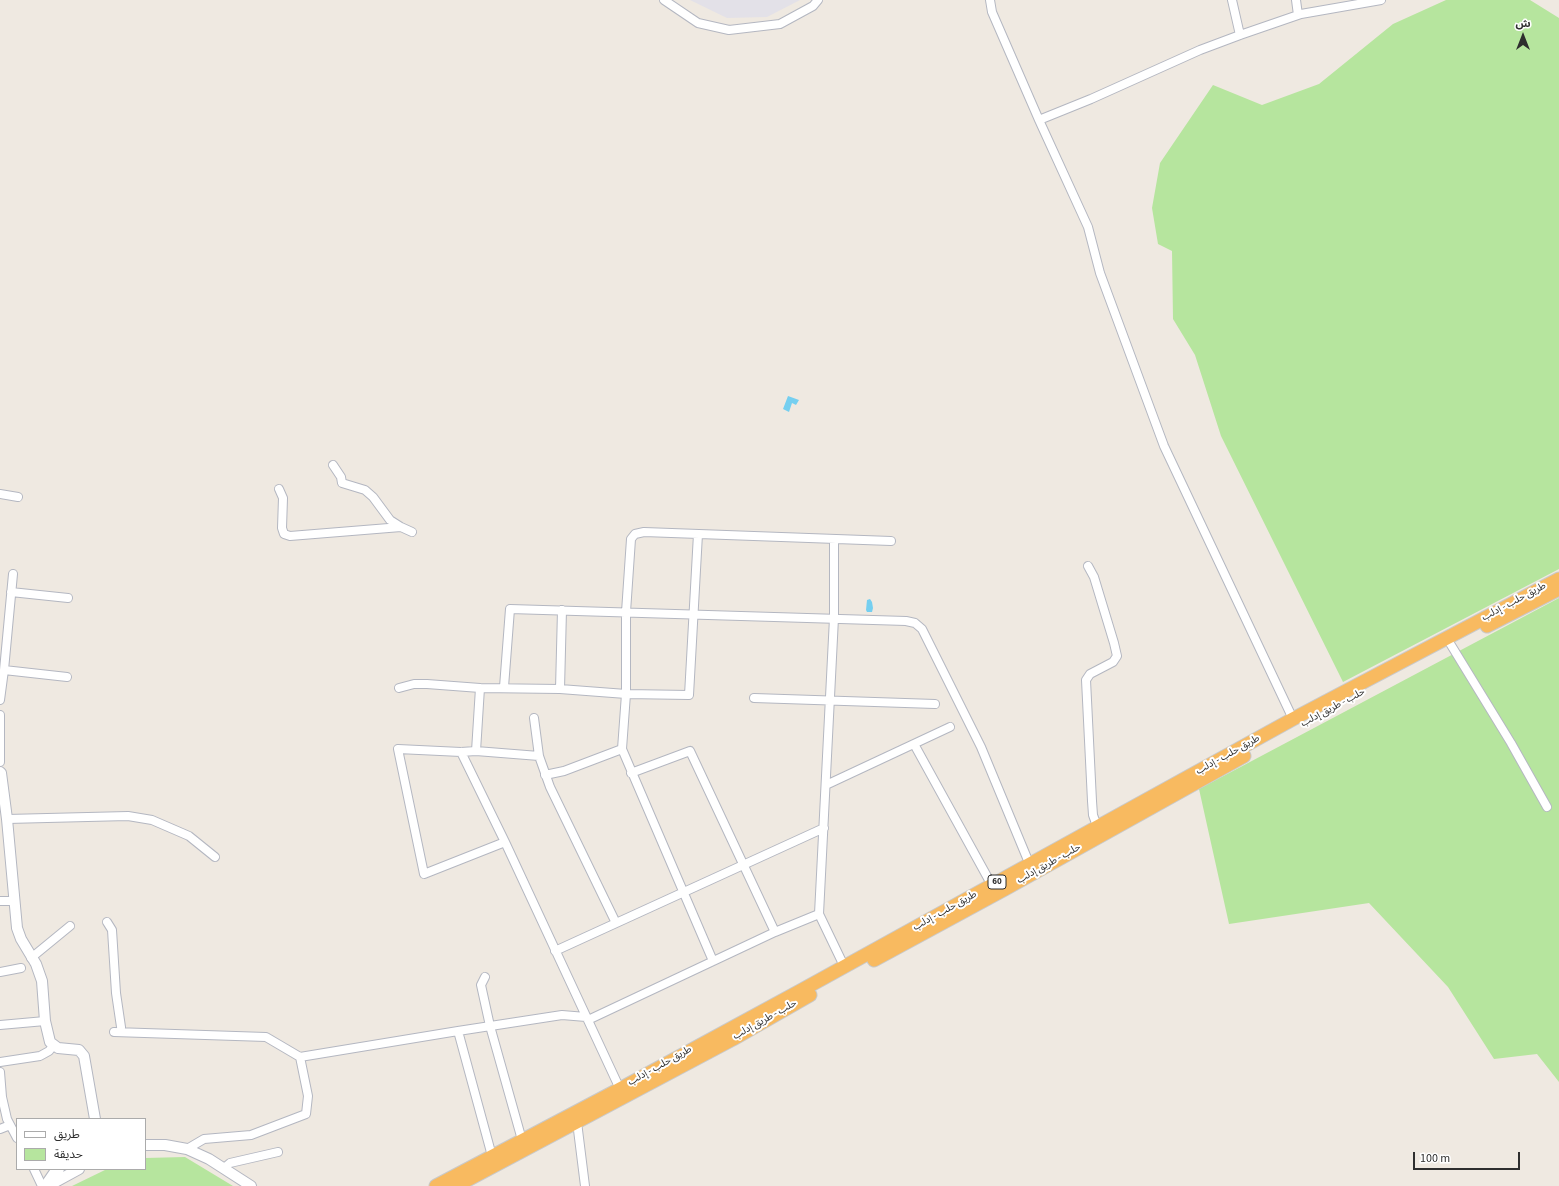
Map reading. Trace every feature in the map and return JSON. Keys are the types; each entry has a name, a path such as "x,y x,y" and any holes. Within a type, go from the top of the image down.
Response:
{"highway":[{"name":"طريق حلب - إدلب","path":"436,1186 846,970 1559,579"},
{"name":"حلب - طريق إدلب","path":"1295,723 1559,589"},
{"name":"حلب - طريق إدلب","path":"463,1184 733,1039 846,970"}],"street":[{"path":"664,0 698,23 728,30 780,24 813,6 818,0"},
{"path":"990,0 992,12 1088,227 1100,273 1164,446 1295,723"},
{"path":"1232,0 1240,35"},
{"path":"1296,0 1298,15"},
{"path":"1039,120 1091,99 1200,50 1240,35 1298,15 1381,0"},
{"path":"332,465 341,477 342,483 365,490 373,497 390,520 412,532"},
{"path":"279,489 282,498 282,528 284,534 290,536 401,527"},
{"path":"0,494 18,497"},
{"path":"713,961 622,749 626,694 626,612 631,539 635,534 644,532 891,541"},
{"path":"399,688 414,684 428,684 480,688 504,687 560,689 626,694 689,696 698,534"},
{"path":"834,539 834,618 819,914 846,970"},
{"path":"1088,566 1094,577 1117,656 1113,662 1090,674 1086,680 1093,815 1099,831"},
{"path":"0,700 13,574"},
{"path":"11,592 68,598"},
{"path":"504,687 510,609 834,618 906,621 915,623 922,629 981,747 1027,858"},
{"path":"560,689 562,610"},
{"path":"1451,645 1511,743 1547,807"},
{"path":"4,670 67,677"},
{"path":"476,752 480,688"},
{"path":"754,698 935,704"},
{"path":"0,715 0,762"},
{"path":"534,718 539,756 545,775 616,923"},
{"path":"826,785 950,727"},
{"path":"914,744 989,880"},
{"path":"505,842 424,874 398,749 539,756"},
{"path":"545,775 564,771 622,749"},
{"path":"631,773 690,750 776,932"},
{"path":"461,752 505,842 620,1089"},
{"path":"0,772 7,819 17,928 20,939 36,964 42,981 45,1021 47,1035 50,1042 53,1046 58,1048 75,1048 84,1056 95,1118"},
{"path":"7,819 128,816 152,820 189,836 215,857"},
{"path":"555,951 824,828"},
{"path":"0,901 15,901"},
{"path":"107,922 112,930 118,1029 266,1037 300,1057 562,1015 587,1019 776,932 819,914"},
{"path":"31,958 70,926"},
{"path":"0,972 21,968"},
{"path":"485,977 481,985 490,1026 522,1140"},
{"path":"0,1025 45,1021"},
{"path":"458,1031 492,1156"},
{"path":"0,1062 40,1056 49,1051 53,1046"},
{"path":"187,1149 204,1139 251,1135 306,1114 308,1096 300,1057"},
{"path":"0,1072 2,1097 10,1125 16,1136"},
{"path":"577,1122 586,1186"},
{"path":"0,1129 10,1125"},
{"path":"146,1146 165,1145 187,1149 209,1159 251,1186"},
{"path":"224,1168 230,1163 278,1152"},
{"path":"35,1170 44,1186 58,1170"},
{"path":"48,1186 77,1170"}],"shaded area":[{"path":"690,0 800,0 767,17 727,18"}],"green space":[{"path":"1446,0 1530,0 1559,18 1559,569 1343,682 1221,436 1195,355 1173,319 1172,251 1158,244 1152,208 1160,163 1213,85 1262,105 1319,84 1393,24"},
{"path":"1559,598 1559,1082 1537,1054 1494,1059 1448,987 1369,903 1229,924 1199,789"},
{"path":"185,1157 233,1186 72,1186 105,1170 146,1170 146,1158"}],"water":[{"path":"788,396 799,400 796,405 792,403 789,412 783,409"},
{"path":"870,599 873,608 872,612 867,612 867,600"}]}
